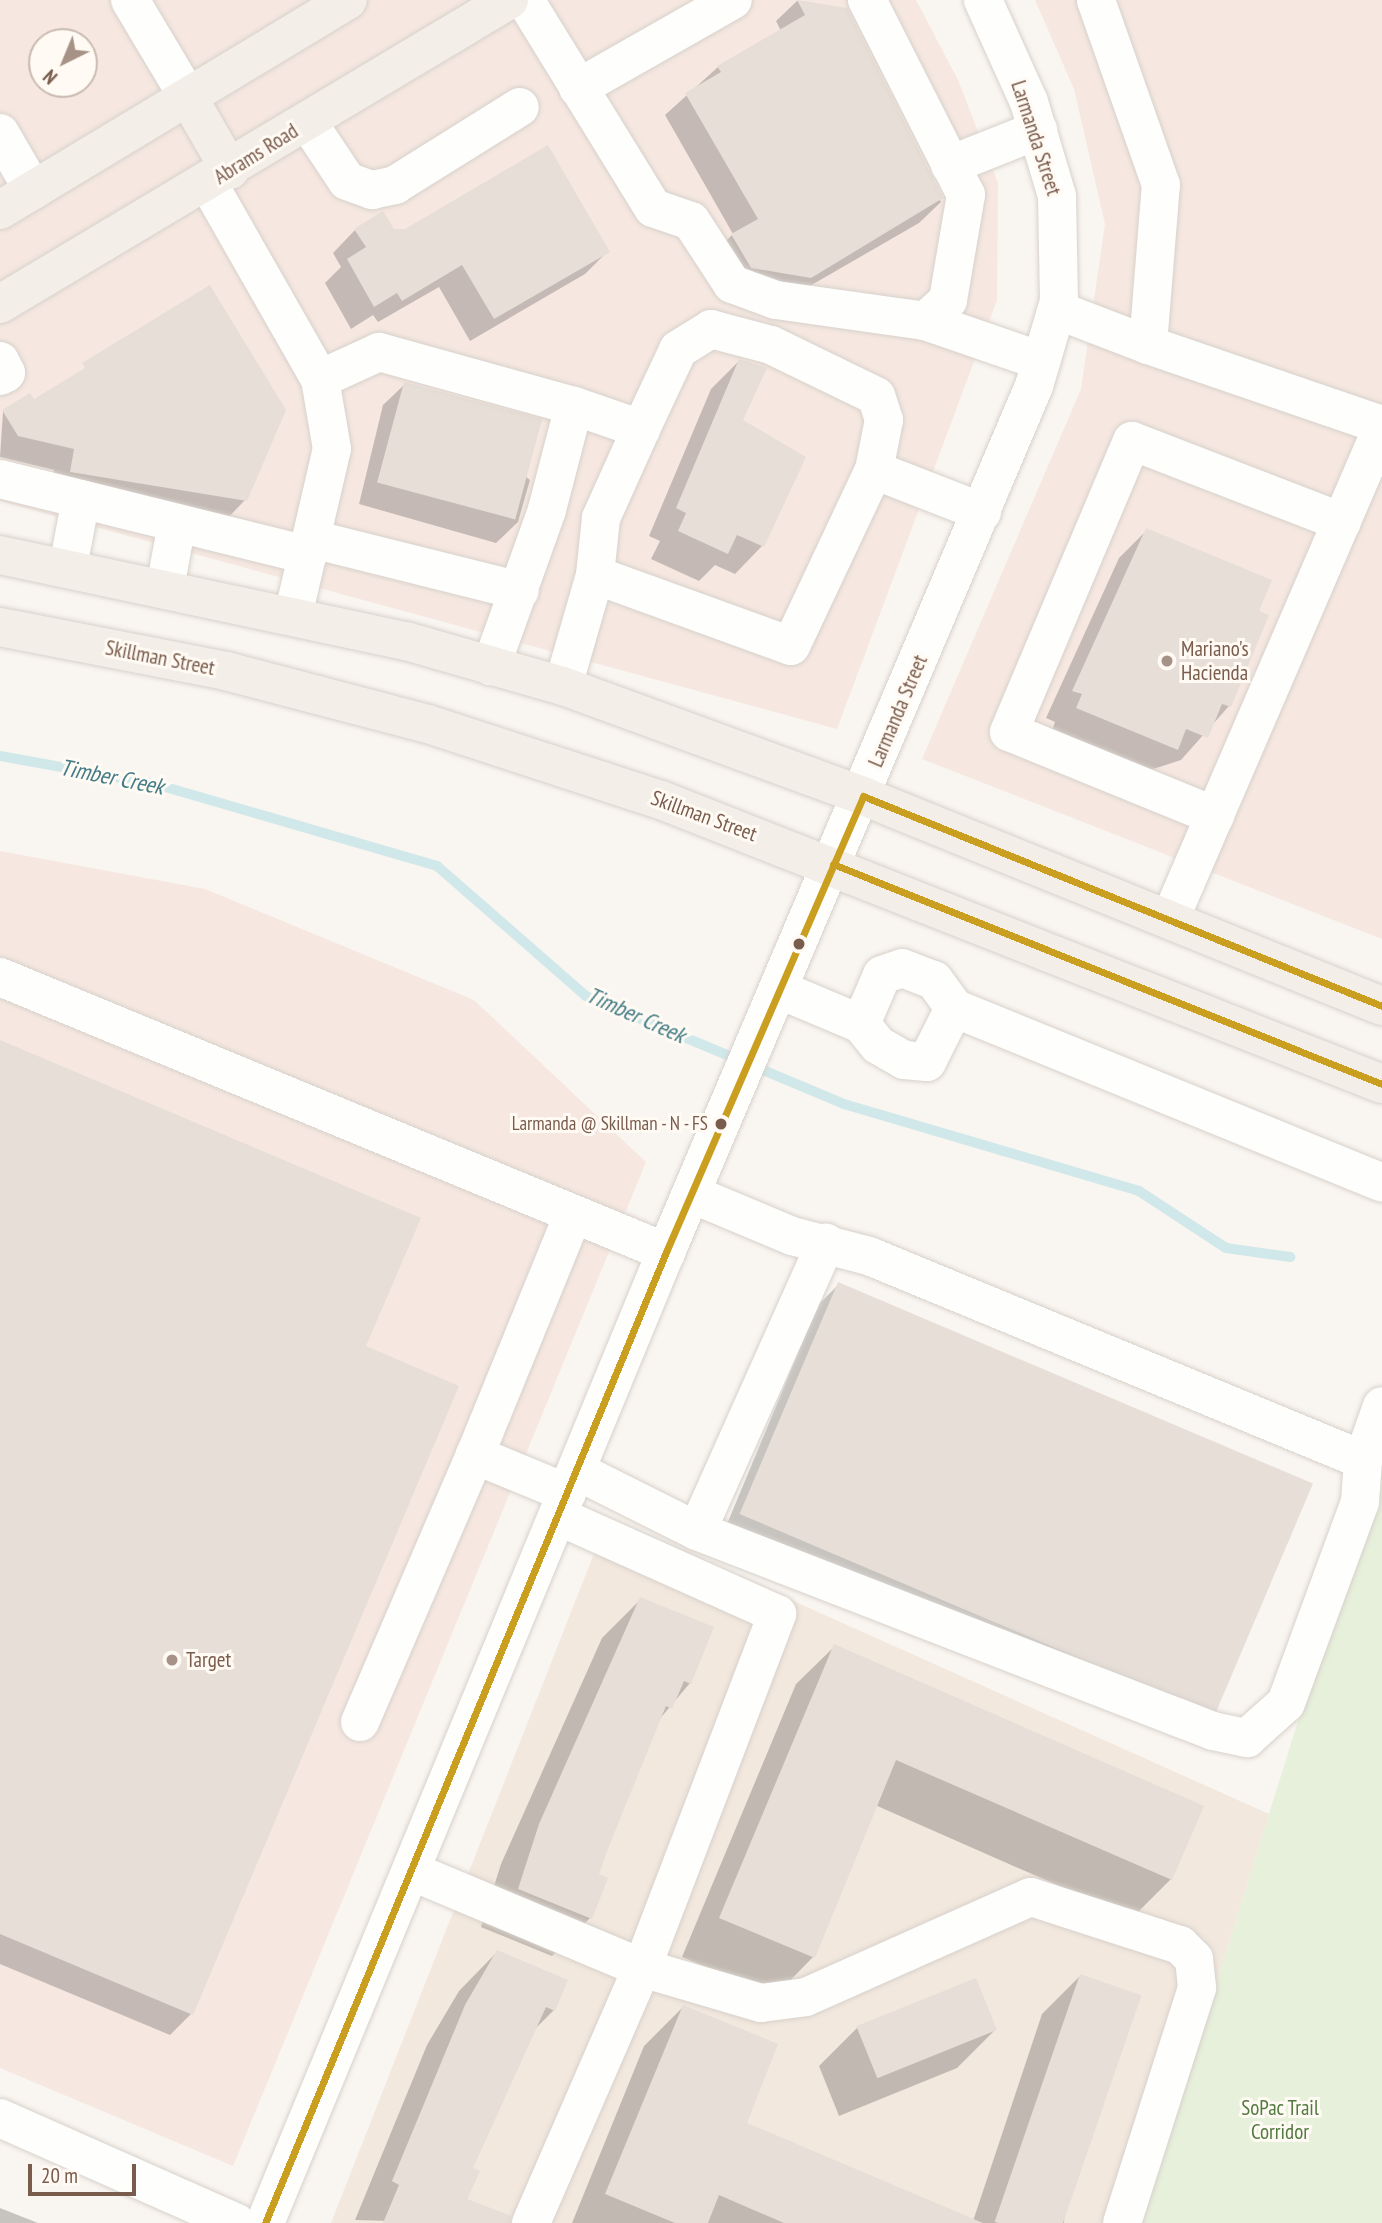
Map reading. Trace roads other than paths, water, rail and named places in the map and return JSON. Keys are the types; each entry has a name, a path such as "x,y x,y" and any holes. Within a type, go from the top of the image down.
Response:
{"main road":[{"path":"0,210 189,99 348,0"},
{"name":"Abrams Road","path":"0,304 219,177 509,0"},
{"path":"189,99 219,177"},
{"path":"0,555 68,567 293,616 562,686 863,796 1382,1006"},
{"name":"Skillman Street","path":"0,627 226,671 428,724 832,864 1382,1084"}],"street":[{"path":"130,0 189,99"},
{"path":"525,0 653,208 691,221 732,284 776,300 925,321 1041,362"},
{"path":"578,88 733,0"},
{"path":"867,0 966,195 948,300 925,321"},
{"name":"Larmanda Street","path":"265,2223 666,1252 863,796 982,512 1041,362 1057,310 1060,223 1038,130 984,0"},
{"path":"1096,0 1161,185 1147,345"},
{"path":"307,121 347,181 372,190 395,185 520,107"},
{"path":"950,164 1038,130"},
{"path":"0,133 33,190"},
{"path":"219,177 320,379 332,449 293,616"},
{"path":"1057,310 1147,345 1382,427 1170,919"},
{"path":"562,686 595,575 601,518 678,350 711,329 771,345 876,396 884,420 874,470 791,646 595,575"},
{"path":"320,379 379,352 574,406 641,429"},
{"path":"0,361 6,373 0,376"},
{"path":"491,666 520,591 574,406"},
{"path":"1215,816 1009,732 1132,441 1342,522"},
{"path":"874,470 982,512"},
{"path":"0,479 177,523 310,547 520,591"},
{"path":"68,567 81,499"},
{"path":"164,588 177,523"},
{"path":"861,1024 881,975 902,968 934,980 954,1007 1382,1183"},
{"path":"0,977 666,1252"},
{"path":"781,981 861,1024 904,1060 927,1062 954,1007"},
{"path":"692,1194 792,1236 826,1243 1363,1460"},
{"path":"360,1722 475,1455 573,1215"},
{"path":"697,1531 826,1243"},
{"path":"475,1455 567,1493 697,1531 1213,1731 1247,1738 1286,1703 1360,1502 1363,1460 1382,1406"},
{"path":"531,2223 642,1968 777,1614 567,1493"},
{"path":"411,1871 642,1968 761,2003 807,1997 1031,1897 1180,1945 1194,1959 1197,1988 1122,2223"},
{"path":"0,2118 181,2212 237,2223"}],"waterway":[{"name":"Timber Creek","path":"0,756 155,784 437,866 586,996 844,1104 1139,1191 1226,1248 1290,1257"}],"place":[{"name":"Mariano's Hacienda","path":"1167,661"},
{"name":"Larmanda @ Skillman - N - FS","path":"721,1124"},
{"name":"Target","path":"172,1660"}],"park label":[{"name":"SoPac Trail Corridor","path":"1280,2120"}]}
